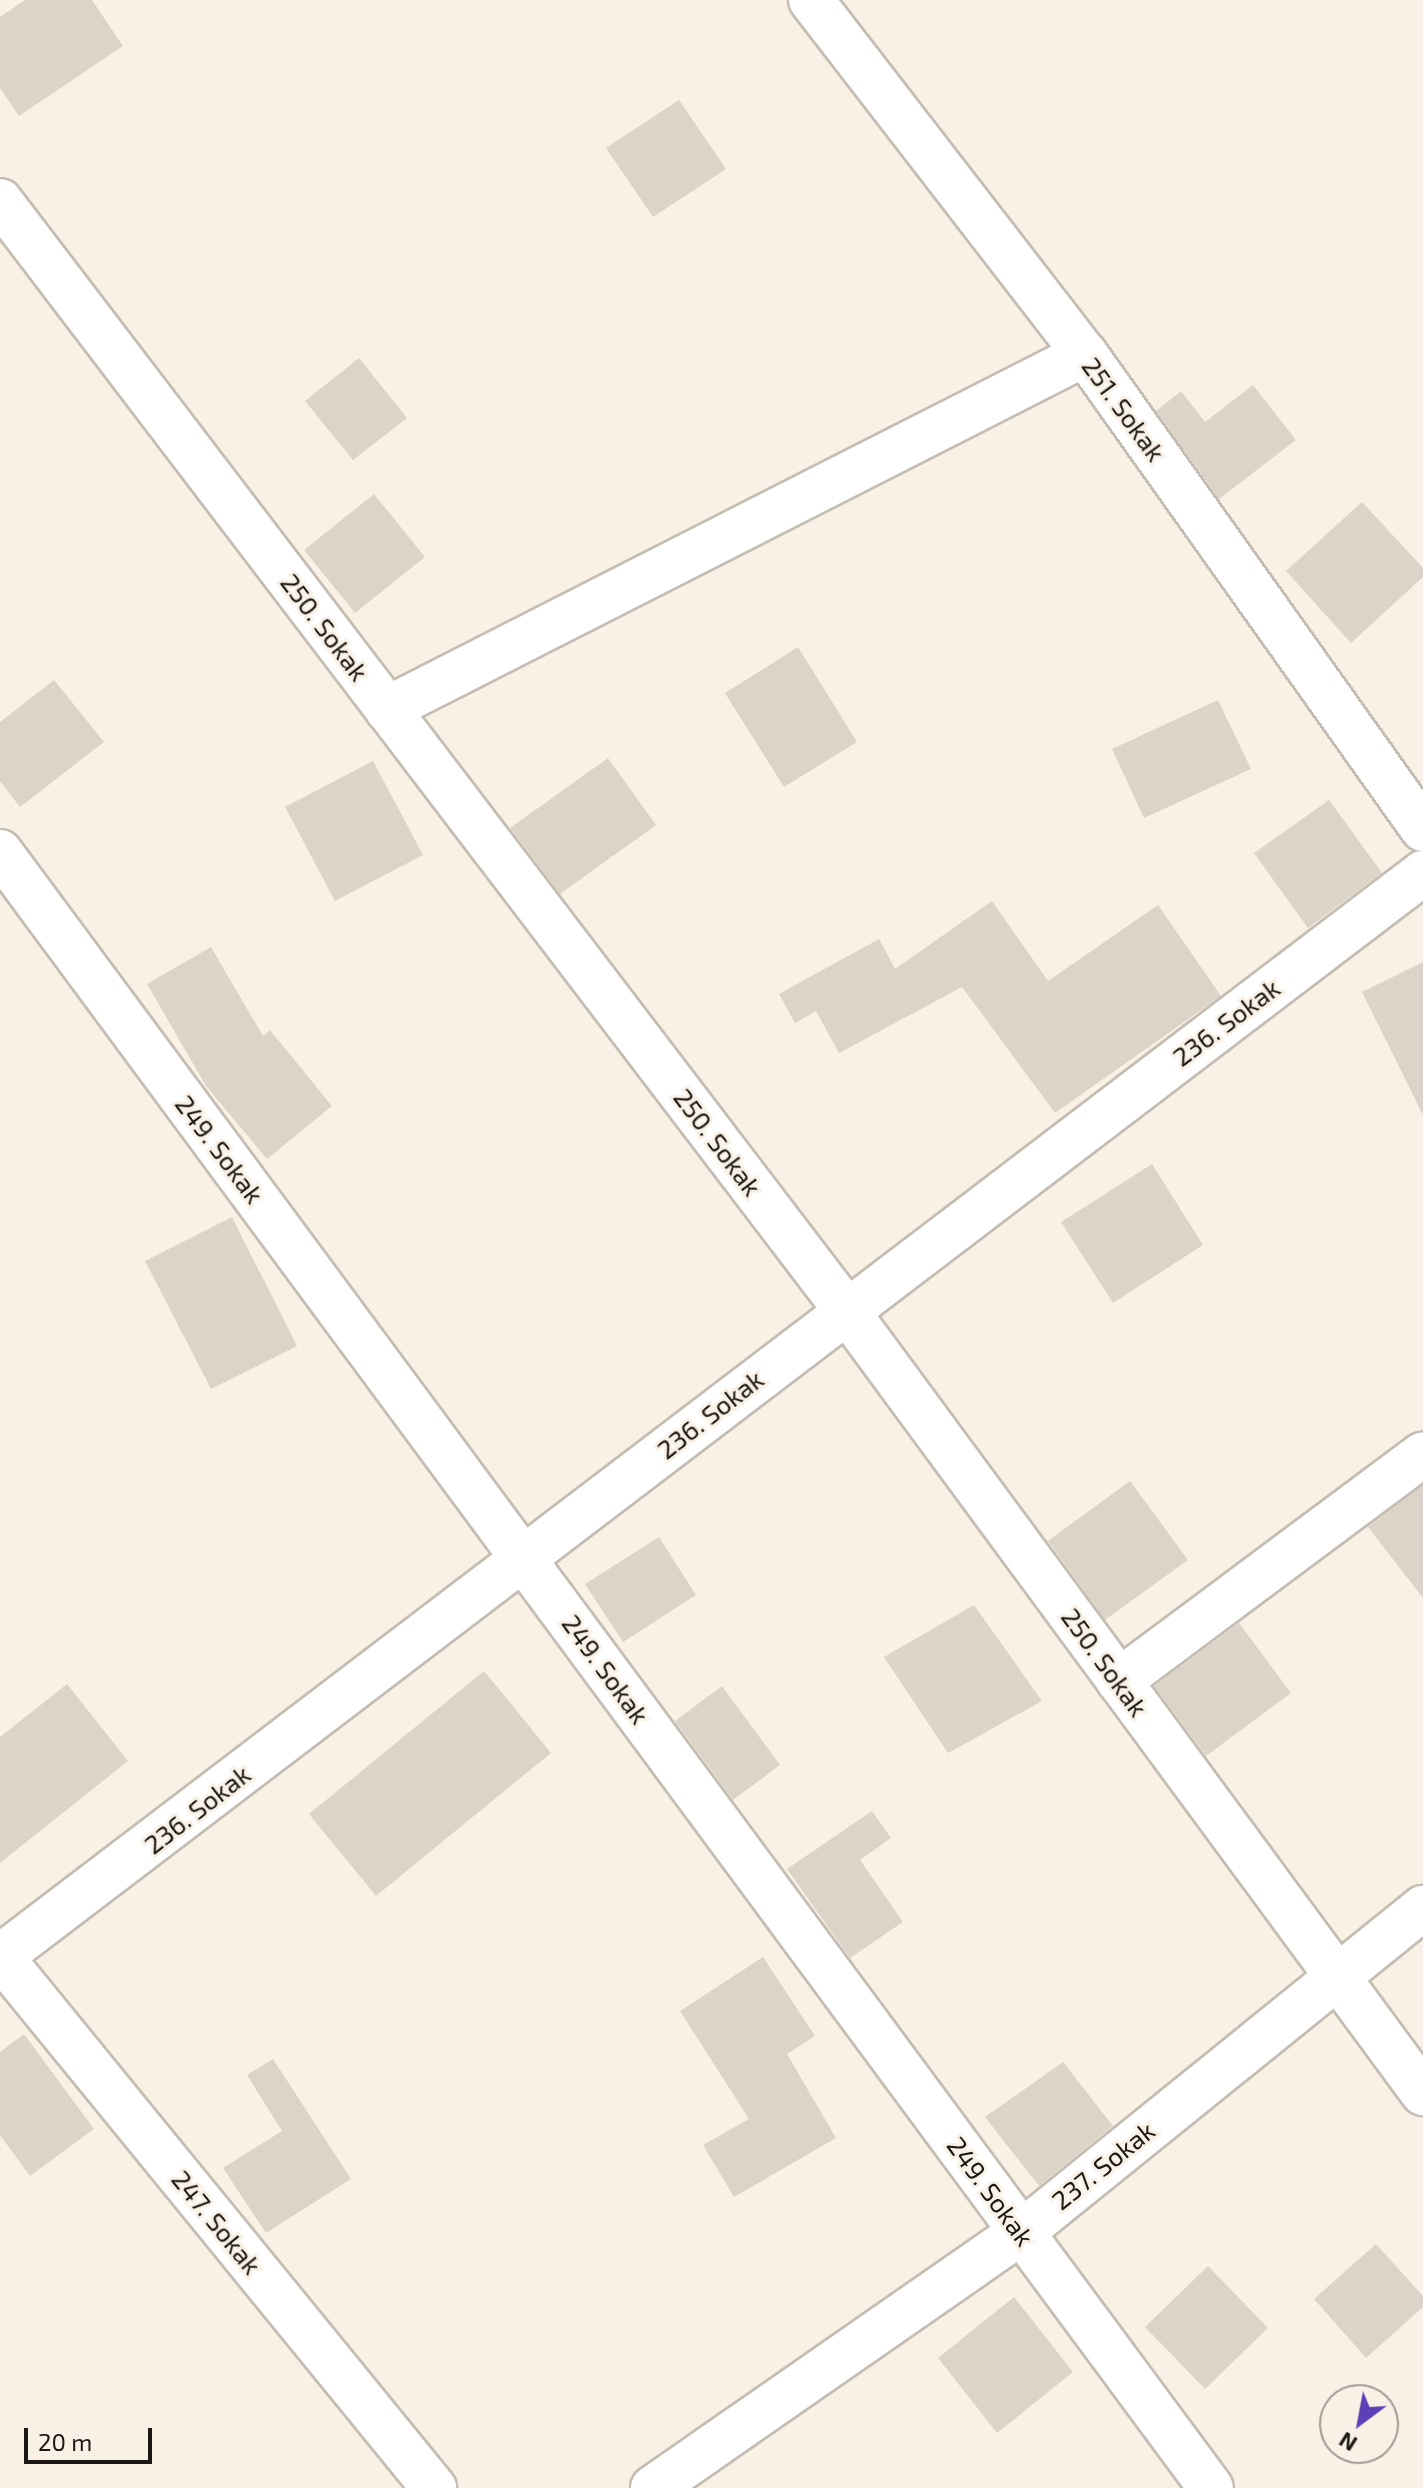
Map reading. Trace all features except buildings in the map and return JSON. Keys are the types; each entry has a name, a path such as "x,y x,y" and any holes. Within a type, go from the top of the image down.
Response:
{"street":[{"name":"251. Sokak","path":"811,0 1085,354 1423,829"},
{"name":"250. Sokak","path":"0,201 846,1310 1423,2093"},
{"path":"387,709 1085,354"},
{"name":"249. Sokak","path":"0,852 1211,2488"},
{"name":"236. Sokak","path":"0,1957 1423,873"},
{"path":"1119,1681 1423,1454"},
{"name":"237. Sokak","path":"653,2488 1022,2232 1336,1975 1423,1908"},
{"name":"247. Sokak","path":"0,1957 434,2488"}]}
